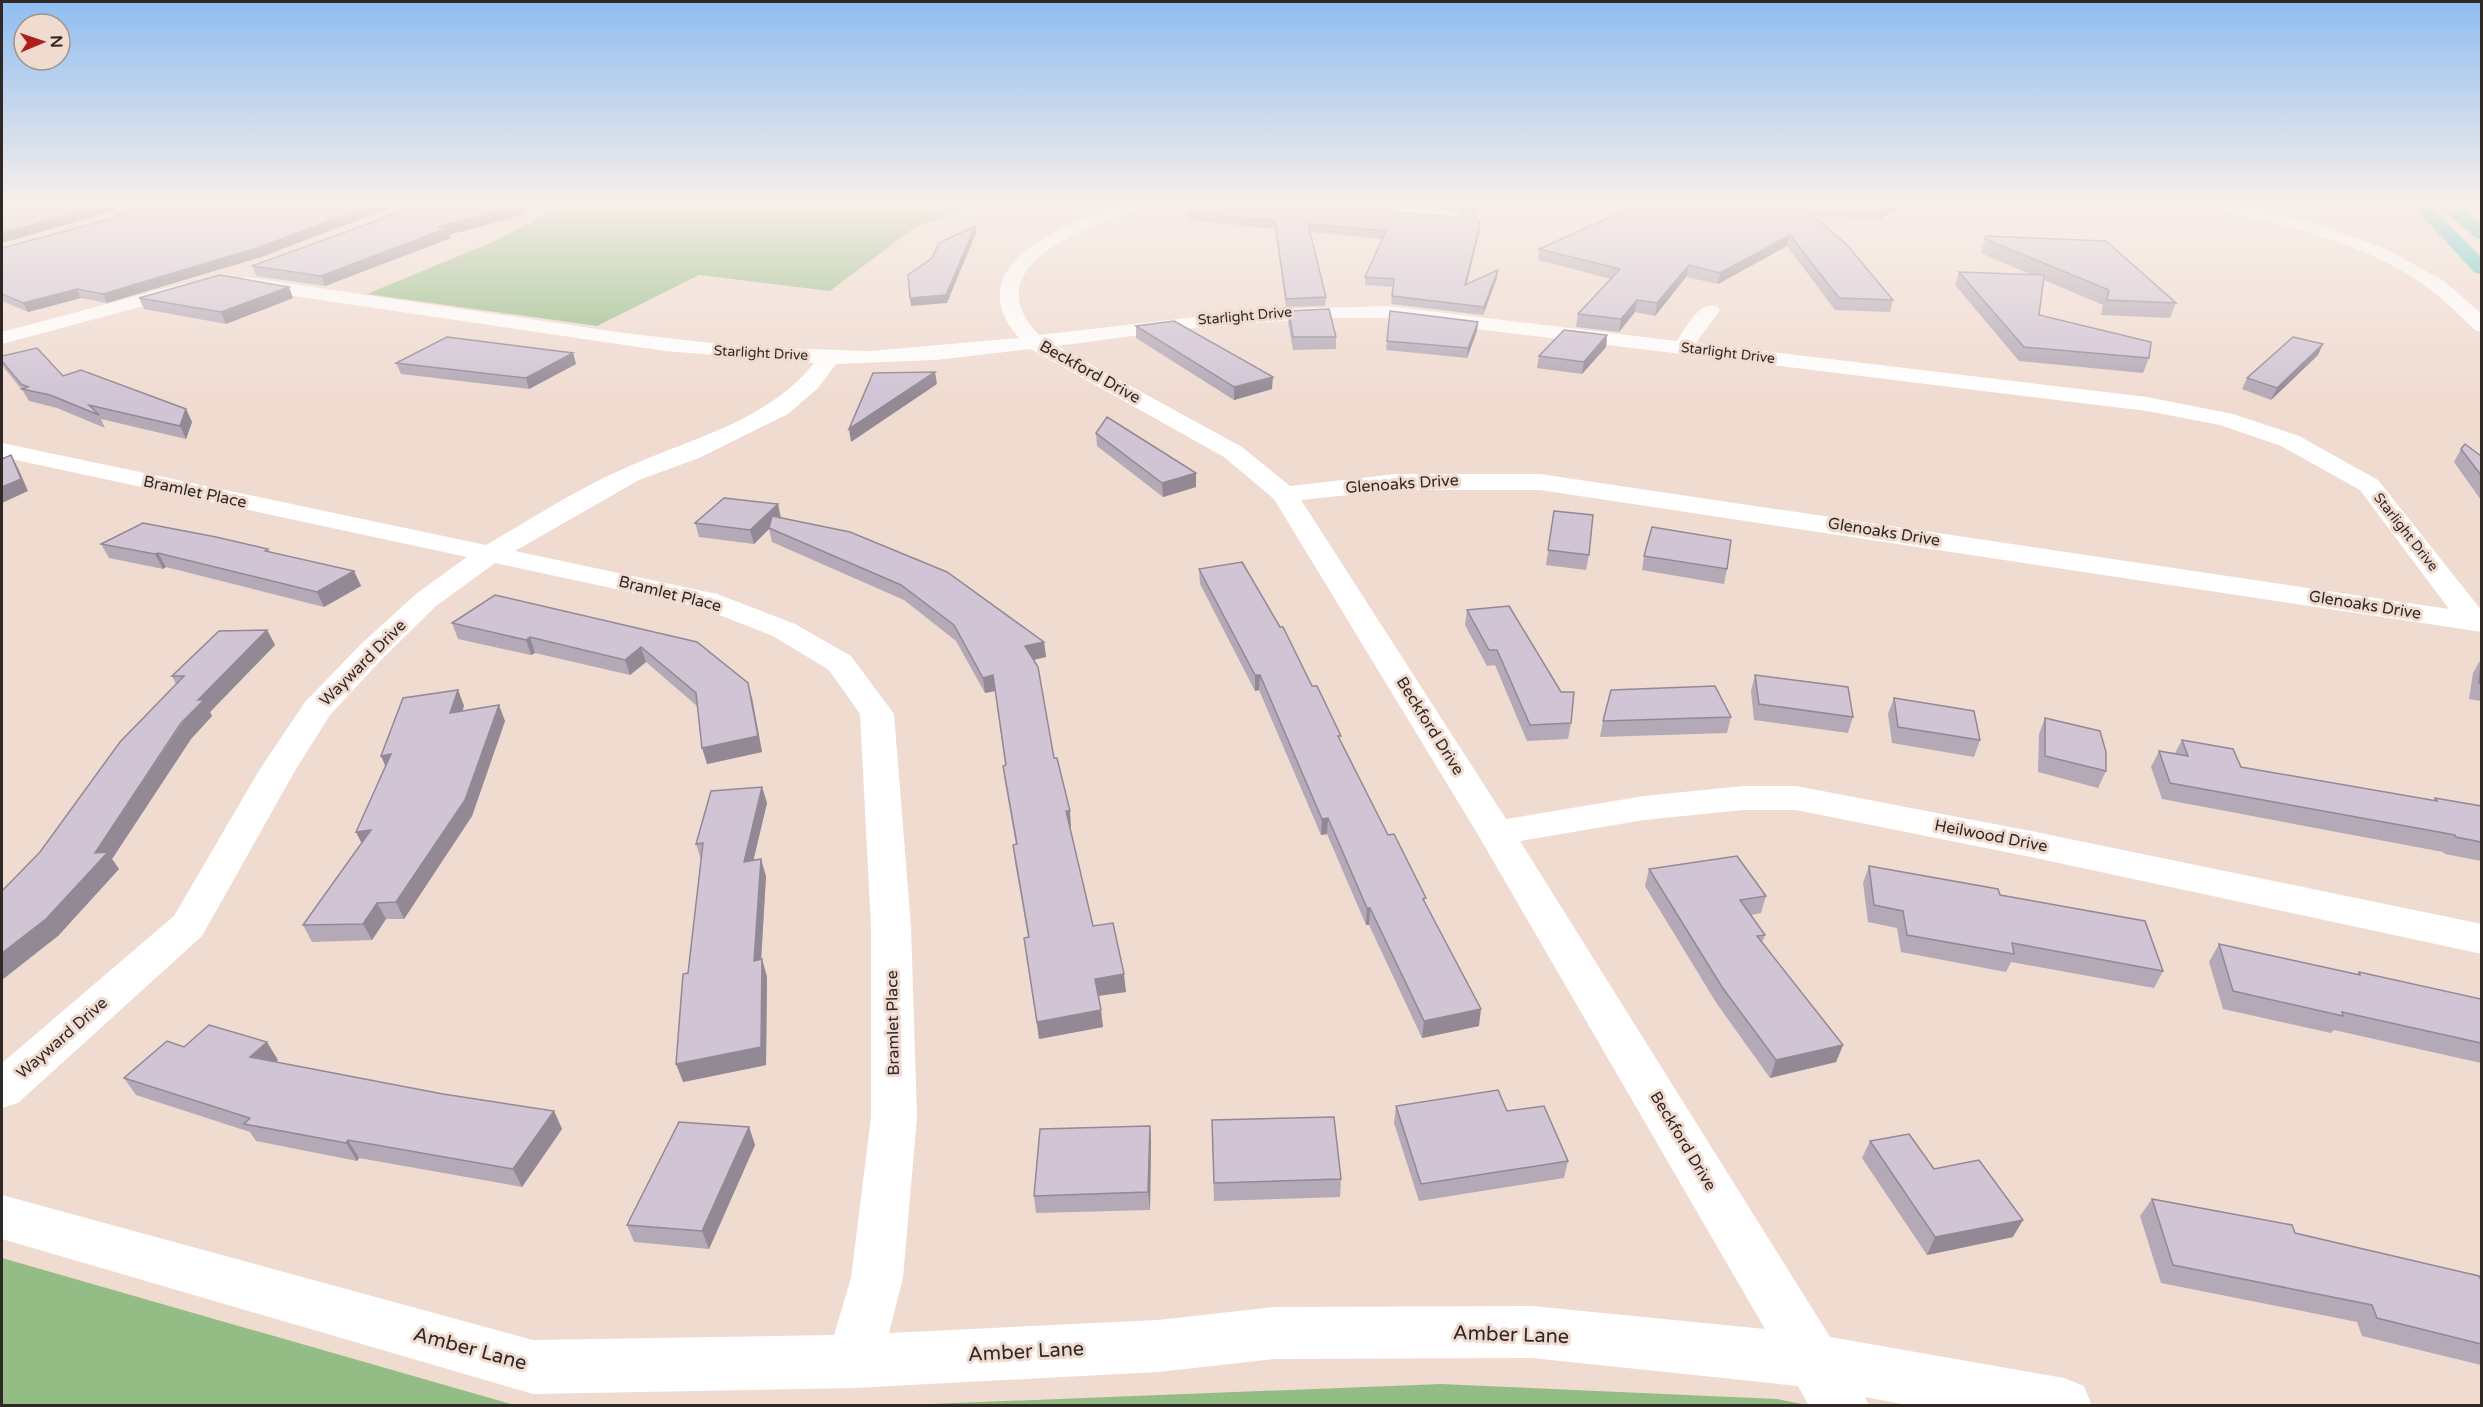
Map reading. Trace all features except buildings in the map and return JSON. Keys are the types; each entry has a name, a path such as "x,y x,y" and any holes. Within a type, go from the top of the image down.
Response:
{"street":[{"path":"2,338 62,324 258,267"},
{"name":"Beckford Drive","path":"1021,267 1012,280 1008,301 1016,323 1034,342 1233,452 1284,494 1337,575 1496,833 1841,1406"},
{"path":"2406,267 2430,279 2481,326"},
{"name":"Starlight Drive","path":"218,279 694,349 830,357 960,352 1223,317 1331,310 1387,312 2147,404 2225,419 2290,441 2369,485 2478,622"},
{"path":"1682,348 1710,310"},
{"name":"Wayward Drive","path":"2,1090 188,926 278,769 318,709 371,652 426,600 491,553 630,475 690,453 780,409 810,383 830,357"},
{"name":"Bramlet Place","path":"2,450 706,600 784,630 840,663 877,714 891,927 894,1117 878,1278 854,1361"},
{"name":"Glenoaks Drive","path":"1284,494 1396,482 1540,482 2478,622"},
{"name":"Heilwood Drive","path":"1496,833 1644,808 1743,798 1796,798 2031,844 2481,939"},
{"name":"Amber Lane","path":"2,1217 533,1366 854,1361 1158,1346 1274,1333 1532,1332 1816,1361 2064,1406"}],"green space":[{"path":"433,267 862,267 830,291 699,275 597,326 367,294"},
{"path":"2,1258 514,1405 2,1405"},
{"path":"1441,1384 1777,1399 1807,1405 905,1405"}]}
